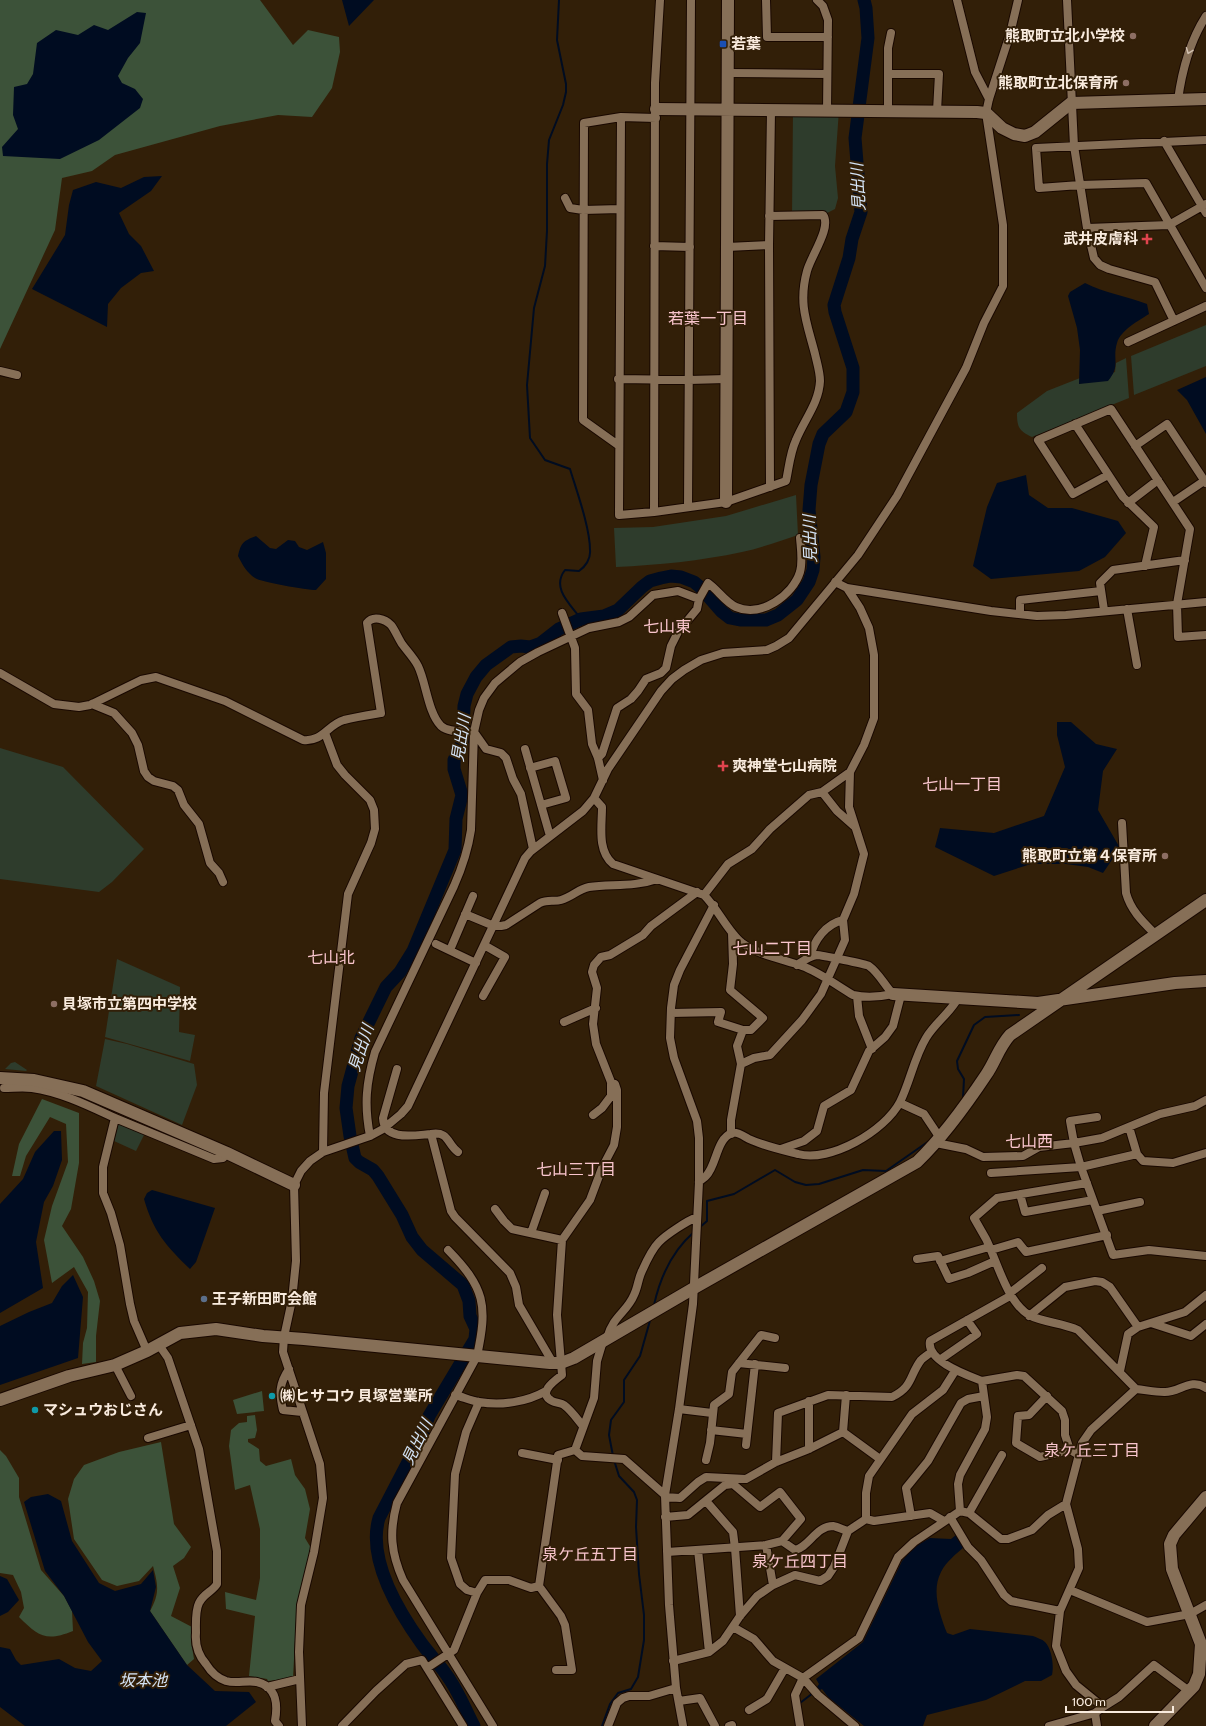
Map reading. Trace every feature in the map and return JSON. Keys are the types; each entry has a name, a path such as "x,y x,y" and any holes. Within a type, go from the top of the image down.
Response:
{"street":[{"path":"654,512 655,82 660,0"},
{"path":"688,507 691,0"},
{"path":"726,502 729,110 728,0"},
{"path":"766,0 767,37 828,37"},
{"path":"817,0 823,6 828,20 827,74 833,110"},
{"path":"958,0 975,72 989,99"},
{"path":"302,1726 300,1679 301,1605 314,1552 324,1498 320,1464 283,1352 284,1337 292,1300 296,1261 294,1184 301,1171 310,1161 323,1152 370,1136 386,1127 408,1106 494,926 518,868 533,849 583,811 594,798 608,769 661,691 672,679 701,660 723,653 767,650 789,638 858,555 897,496 966,368 984,323 1003,286 1003,225 986,113 1010,34 1018,0"},
{"path":"1067,0 1074,146 1087,228 1094,258 1100,265 1109,269 1155,282 1174,321"},
{"path":"1178,100 1181,79 1188,52 1206,16"},
{"path":"888,111 888,48 891,33"},
{"path":"729,73 827,74"},
{"path":"888,74 939,74 937,111"},
{"path":"618,445 583,420 584,123 621,117 690,110 977,112 986,113 1002,128 1014,134 1024,136 1034,132 1071,103 1206,100"},
{"path":"770,487 769,216 771,111"},
{"path":"621,117 618,379 619,515 654,512 726,502 786,481 796,439 817,397 820,380 804,316 802,298 807,270 826,228 826,219 822,215 769,216"},
{"path":"1206,140 1036,148 1039,188 1146,183 1206,288"},
{"path":"1087,228 1170,225 1205,208 1164,141"},
{"path":"565,198 570,208 583,210 620,209"},
{"path":"727,247 769,245"},
{"path":"654,246 690,247"},
{"path":"1128,342 1206,306"},
{"path":"0,371 17,375"},
{"path":"618,379 726,379"},
{"path":"1108,475 1073,494 1038,440 1111,409 1190,529 1177,604 1178,637 1206,635"},
{"path":"1075,424 1128,503 1154,527 1145,566"},
{"path":"1136,446 1167,424 1205,482 1173,502"},
{"path":"1128,503 1158,480"},
{"path":"598,758 602,754 617,708 631,699 646,679 661,673 666,668 671,646 678,632 697,609 699,599 708,583 729,603 736,607 756,609 774,603 789,592 800,572 802,560 800,538"},
{"path":"1104,610 1100,583 1113,570 1185,560"},
{"path":"835,582 847,588 1037,616 1066,615 1104,610 1206,602"},
{"path":"741,1064 754,1058 770,1055 802,1020 821,994 845,940 843,920 854,894 864,854 849,807 850,772 864,745 874,718 874,655 869,628 860,608 847,588"},
{"path":"370,1136 366,1115 366,1092 368,1077 375,1052 454,886 469,846 471,830 474,732 479,710 484,698 495,683 520,662 589,628 608,625 624,619 637,610 653,595 678,591 699,599"},
{"path":"1020,614 1020,600 1102,591"},
{"path":"1126,609 1137,665"},
{"path":"562,613 575,648 576,694 588,710 592,744 598,758 603,780"},
{"path":"0,673 54,704 80,707 92,704 141,680 156,677 225,701 303,740 310,741 317,739 343,720 381,713 367,623 370,619 374,618 383,620 391,625 418,667 437,720 442,726 451,730 474,732 486,749 501,753 506,758 513,780 521,794 533,849"},
{"path":"663,671 672,679"},
{"path":"92,704 114,713 132,733 138,745 144,772 148,777 154,781 173,786 178,790 184,805 199,824 210,863 219,873 223,882"},
{"path":"323,1152 324,1093 348,894 375,829 374,810 370,800 337,765 325,733"},
{"path":"525,749 550,836"},
{"path":"530,768 555,761 566,798 541,805"},
{"path":"593,1115 602,1108 612,1096 611,1082 596,1044 594,1024 597,988 592,972 594,965 601,957 610,955 644,935 651,926 701,893 728,864 752,849 770,828 809,795 822,792 850,772"},
{"path":"822,792 837,811 854,826"},
{"path":"594,798 602,807 602,848 606,859 613,864 701,893 714,905 732,933 750,948 786,962 803,966 857,996 877,997 897,994 1038,1003 1175,983 1206,981"},
{"path":"1122,823 1126,893 1129,904 1133,911 1156,935"},
{"path":"465,914 494,926 506,925 546,900 559,901 567,898 578,890 588,887 644,884 657,879"},
{"path":"450,950 473,896"},
{"path":"0,1400 68,1376 115,1365 147,1351 180,1333 206,1330 222,1330 263,1336 557,1363 574,1358 694,1288 917,1162 938,1140 987,1073 1002,1044 1010,1035 1206,900"},
{"path":"684,1726 676,1688 669,1605 665,1496 679,1409 694,1288 698,1217 699,1138 697,1122 674,1058 670,1038 674,985 680,970 714,905"},
{"path":"810,957 812,948 827,927 835,922 843,920"},
{"path":"671,1013 721,1012 718,1022 744,1030 751,1030 763,1018 730,990 733,964 732,933"},
{"path":"436,944 476,963"},
{"path":"483,996 505,957 484,946"},
{"path":"797,965 810,957 819,955 837,960 861,963 868,966 897,994"},
{"path":"781,1149 804,1141 817,1131 824,1106 851,1090 864,1060 893,1026 897,994"},
{"path":"857,996 859,1016 872,1049"},
{"path":"699,1182 707,1176 725,1139 735,1132 752,1140 807,1156 836,1152 881,1126 891,1116 900,1103 926,1038 935,1024 955,1004 958,998"},
{"path":"564,1022 596,1008"},
{"path":"731,1134 731,1120 741,1064 737,1046 744,1030"},
{"path":"397,1069 383,1118 383,1124 391,1133 397,1136 431,1134 439,1132 444,1135 458,1152"},
{"path":"557,1363 557,1315 562,1240 590,1200 602,1168 614,1145 617,1127 617,1090 615,1084 611,1082"},
{"path":"2,1083 35,1085 84,1091 227,1153 294,1184"},
{"path":"35,1085 214,1159 223,1158 227,1153"},
{"path":"900,1103 924,1114 938,1140 966,1149 983,1157 1023,1156 1039,1147 1102,1138 1160,1114 1195,1106 1206,1100"},
{"path":"1097,1117 1070,1121 1074,1143 1081,1167 1113,1255 1149,1250 1206,1256"},
{"path":"115,1118 104,1167 102,1193 111,1213 120,1246 134,1321 147,1351"},
{"path":"1129,1127 1137,1154 1143,1160 1174,1162 1206,1153"},
{"path":"431,1134 451,1211 455,1217 510,1273 516,1287 519,1305 557,1363 562,1375 550,1385 546,1391 533,1398 521,1401 495,1403 479,1402 455,1395"},
{"path":"991,1173 1081,1167 1137,1154"},
{"path":"1087,1183 997,1198 974,1218 990,1248 1010,1295 1018,1308 1030,1316 1069,1326 1078,1330 1120,1371 1136,1389 1166,1393 1188,1384 1202,1385 1206,1388"},
{"path":"531,1233 545,1193"},
{"path":"1020,1194 1025,1212 1093,1200"},
{"path":"1097,1211 1140,1202"},
{"path":"495,1209 512,1229 562,1240"},
{"path":"575,1450 594,1398 597,1361 609,1329 634,1294 644,1267 659,1242 691,1219 698,1217"},
{"path":"940,1261 1018,1242 1026,1252 1106,1235"},
{"path":"448,1250 464,1267 477,1288 484,1319 477,1356 397,1503 393,1517 392,1535 395,1563 403,1580 493,1726"},
{"path":"917,1259 938,1256 949,1279 968,1273 995,1260"},
{"path":"1042,1268 1010,1295 930,1341 929,1346 931,1352 955,1371 982,1381 1017,1375 1024,1376 1062,1411 1065,1420 1065,1435 1070,1450"},
{"path":"1030,1316 1065,1287 1095,1281 1102,1282 1110,1287 1138,1327"},
{"path":"1120,1371 1128,1334 1138,1327 1185,1312 1206,1295"},
{"path":"941,1359 977,1334 967,1320"},
{"path":"1151,1323 1191,1336 1206,1324"},
{"path":"706,1460 710,1443 712,1413 714,1406 729,1394 732,1372 761,1336 775,1338"},
{"path":"159,1345 168,1358 199,1449 217,1551 217,1584 202,1596 197,1605 196,1640 199,1656 214,1674 225,1681 237,1683 256,1682 267,1687 272,1692 276,1700 275,1721 279,1726"},
{"path":"776,1462 778,1413 828,1395 892,1397 907,1387 922,1359 931,1352"},
{"path":"740,1363 785,1368"},
{"path":"746,1445 755,1364"},
{"path":"115,1365 131,1396"},
{"path":"289,1369 282,1380 280,1387 280,1398 283,1410 302,1412"},
{"path":"866,1519 866,1493 869,1476 912,1414 943,1390 955,1371"},
{"path":"982,1381 987,1417 985,1430 960,1475 958,1484 965,1512 1001,1539 1008,1540 1032,1530 1048,1515 1066,1504"},
{"path":"1103,1707 1076,1685 1066,1671 1056,1646 1060,1611 1079,1568 1078,1549 1066,1504 1082,1443 1091,1430 1136,1389"},
{"path":"546,1391 547,1396 552,1401 564,1405 584,1426"},
{"path":"843,1432 846,1395"},
{"path":"911,1516 906,1488 928,1461 962,1403 968,1399 984,1396"},
{"path":"1047,1396 1029,1415 1018,1416 1016,1444 1040,1457 1070,1450 1079,1455"},
{"path":"809,1401 809,1449"},
{"path":"477,1593 467,1590 460,1584 451,1558 455,1474 466,1432 479,1402"},
{"path":"679,1409 712,1413"},
{"path":"148,1438 191,1425"},
{"path":"711,1430 747,1434"},
{"path":"575,1450 582,1456 624,1459 665,1496 680,1498 706,1477 746,1479 776,1462 809,1449 843,1432"},
{"path":"843,1432 880,1460"},
{"path":"556,1670 572,1670 565,1625 561,1616 539,1586 558,1456 575,1450"},
{"path":"522,1453 558,1460"},
{"path":"800,1726 795,1695 803,1678 859,1638 898,1557 914,1542 947,1519 965,1512 1002,1454"},
{"path":"665,1517 688,1515 725,1485 733,1484 760,1507 780,1492 801,1519 782,1541 766,1545 667,1552"},
{"path":"1155,1726 1194,1686 1199,1674 1201,1644 1172,1569 1170,1544 1174,1535 1206,1497"},
{"path":"706,1501 733,1532 736,1548 740,1616"},
{"path":"674,1661 709,1652 723,1641 734,1627 740,1616 757,1596 774,1585 795,1575 820,1581 828,1576 834,1567 848,1531 866,1519 874,1521 930,1513 947,1519 980,1560 1004,1595 1011,1601 1060,1611"},
{"path":"782,1541 795,1550 800,1549 818,1532 832,1526 848,1531"},
{"path":"766,1545 774,1585"},
{"path":"698,1550 709,1652"},
{"path":"427,1668 454,1650 477,1593 485,1580 509,1580 531,1588 539,1586"},
{"path":"1070,1590 1147,1622 1190,1614 1206,1605"},
{"path":"734,1627 754,1639 773,1661 803,1678 818,1694 855,1726"},
{"path":"342,1726 376,1691 406,1664 422,1660 463,1726"},
{"path":"1050,1726 1095,1713 1119,1697 1154,1665 1189,1691"},
{"path":"749,1710 766,1699 785,1668"},
{"path":"267,1687 300,1679"},
{"path":"608,1726 617,1703 623,1698 629,1696 649,1696 676,1688"},
{"path":"679,1702 700,1698 715,1726"},
{"path":"1095,1713 1097,1726"}],"green space":[{"path":"0,0 260,0 293,45 308,30 339,37 340,52 332,88 312,117 278,115 220,126 115,155 92,171 62,178 55,230 0,349"},
{"path":"793,110 839,110 835,166 838,198 835,209 823,215 792,216"},
{"path":"1206,325 1206,366 1134,395 1131,356"},
{"path":"1126,358 1129,398 1032,437 1024,433 1018,425 1017,413 1047,391 1080,378 1079,384 1115,372 1116,363"},
{"path":"796,495 798,535 742,552 710,558 616,567 614,528 653,527 726,516"},
{"path":"0,748 63,767 144,849 112,882 99,892 0,879"},
{"path":"117,959 180,987 179,1032 195,1035 190,1061 105,1037"},
{"path":"105,1039 194,1064 197,1085 182,1125 96,1086"},
{"path":"15,1062 27,1070 5,1069 11,1063"},
{"path":"42,1099 79,1113 79,1163 71,1209 62,1226 83,1257 94,1281 100,1301 96,1336 96,1362 82,1364 83,1343 87,1328 88,1292 74,1267 52,1283 44,1240 52,1206 68,1162 66,1124 50,1117 26,1156 20,1176 12,1176 19,1144"},
{"path":"119,1122 145,1133 136,1151 114,1141"},
{"path":"262,1391 264,1411 237,1414 233,1400"},
{"path":"255,1415 257,1430 255,1438 248,1439 248,1442 259,1449 260,1461 266,1466 291,1459 295,1475 305,1489 310,1509 305,1538 311,1548 297,1603 293,1678 268,1681 267,1679 249,1676 255,1616 226,1609 225,1592 256,1600 260,1578 260,1529 250,1485 235,1490 229,1446 231,1430 239,1423 247,1422 247,1416"},
{"path":"161,1442 174,1524 191,1547 184,1558 173,1566 180,1588 171,1616 192,1627 191,1641 194,1659 187,1665 150,1611 157,1594 153,1566 139,1581 117,1586 102,1580 74,1539 68,1499 74,1479 84,1465 119,1452"},
{"path":"0,1450 6,1456 19,1478 19,1497 41,1570 64,1596 72,1611 73,1631 56,1636 37,1633 19,1617 24,1608 21,1592 13,1575 0,1573"}],"water":[{"path":"342,0 374,0 349,26"},
{"path":"137,12 146,13 140,43 128,58 118,76 122,83 135,89 143,99 140,108 99,140 60,159 3,156 2,147 18,129 13,115 14,87 27,84 33,74 37,43 56,30 78,35 94,25 108,30"},
{"path":"162,176 151,191 119,213 129,234 141,246 154,271 141,273 121,288 108,304 107,327 32,289 65,235 69,205 73,190 96,182 121,188 144,177"},
{"path":"1085,283 1147,304 1149,314 1130,326 1119,338 1116,349 1114,371 1108,381 1079,384 1080,350 1077,328 1068,296 1070,292"},
{"path":"1206,377 1206,434 1187,400 1177,390"},
{"path":"1026,475 1029,495 1048,508 1072,508 1118,521 1126,533 1105,557 1079,571 991,579 973,566 987,507 997,483"},
{"path":"256,536 270,548 276,549 288,540 295,541 299,547 307,550 323,542 326,553 326,579 316,590 284,586 255,578 247,571 238,556 243,543"},
{"path":"1057,722 1071,722 1096,744 1117,749 1103,771 1098,810 1120,848 1103,873 1088,867 1066,864 1031,864 994,876 935,847 940,828 994,833 1044,816 1065,767 1057,735"},
{"path":"54,1131 61,1131 62,1160 53,1186 44,1202 36,1242 43,1288 0,1313 0,1204 23,1179 35,1152"},
{"path":"152,1190 215,1208 196,1262 190,1269 167,1245 156,1229 144,1199 147,1193"},
{"path":"73,1275 83,1297 78,1358 0,1385 0,1326 52,1303 62,1286"},
{"name":"坂本池","path":"48,1494 61,1501 72,1541 99,1583 115,1591 141,1584 153,1570 156,1587 150,1611 187,1665 215,1691 249,1692 256,1702 226,1726 25,1726 0,1707 0,1647 10,1649 16,1660 21,1665 59,1659 75,1668 91,1671 102,1661 88,1642 64,1596 45,1571 24,1502 31,1497"},
{"path":"956,1535 964,1547 951,1558 943,1568 938,1579 937,1587 939,1611 947,1633 953,1635 970,1629 1033,1636 1041,1639 1047,1645 1051,1653 1053,1662 1052,1675 1041,1681 1025,1681 986,1700 927,1715 923,1726 864,1726 828,1697 822,1689 820,1690 817,1687 819,1684 816,1679 863,1642 902,1561 914,1547 930,1538 951,1539"},
{"path":"0,1576 7,1579 19,1600 8,1612 0,1616"}],"waterway":[{"path":"559,0 557,40 566,84 566,92 563,105 549,140 547,164 547,231 545,266 534,308 527,385 530,438 545,460 570,469 586,521 590,553 589,560 579,571 565,570 561,577 560,583 567,602 581,619"},
{"name":"見出川","path":"474,1726 454,1686 422,1644 395,1601 381,1567 377,1550 376,1534 379,1518 419,1441 429,1416 475,1339 476,1329 470,1316 469,1301 463,1285 422,1250 412,1237 402,1215 378,1176 373,1170 355,1158 346,1108 348,1086 361,1038 386,987 400,972 413,951 455,850 456,819 462,795 454,769 454,760 463,741 464,706 467,694 476,677 486,665 511,647 530,647 541,643 559,629 581,619 604,616 618,610 650,581 661,578 671,576 681,577 694,582 721,611 730,618 740,620 766,620 778,615 797,600 809,582 813,570 814,557 809,510 811,485 819,444 823,434 846,412 853,392 853,368 834,305 849,258 852,239 861,212 855,138 868,38 864,0"},
{"path":"963,1098 964,1079 958,1069 957,1061 974,1025 985,1017 1019,1015"},
{"path":"699,1228 707,1221 707,1201 734,1194 775,1170 795,1182 806,1185 819,1184 863,1170 886,1171 929,1141"},
{"path":"654,1305 663,1275 673,1256 686,1239 694,1232"},
{"path":"613,1456 609,1435 611,1420 624,1402 624,1380 640,1356 651,1317"},
{"path":"602,1726 610,1704 618,1693 631,1689 638,1677 644,1640 644,1615 639,1574 636,1527 637,1500 634,1492 619,1476 614,1460"},
{"path":"800,1703 813,1693"}],"place":[{"name":"熊取町立北小学校","path":"1133,36"},
{"name":"若葉","path":"723,44"},
{"name":"熊取町立北保育所","path":"1126,83"},
{"name":"武井皮膚科","path":"1147,239"},
{"name":"爽神堂七山病院","path":"723,766"},
{"name":"熊取町立第４保育所","path":"1165,856"},
{"name":"貝塚市立第四中学校","path":"54,1004"},
{"name":"王子新田町会館","path":"204,1299"},
{"name":"㈱ヒサコウ 貝塚営業所","path":"272,1396"},
{"name":"マシュウおじさん","path":"35,1410"}],"district":[{"name":"若葉一丁目","path":"708,318"},
{"name":"七山東","path":"667,626"},
{"name":"七山一丁目","path":"962,784"},
{"name":"七山二丁目","path":"772,948"},
{"name":"七山北","path":"331,957"},
{"name":"七山西","path":"1029,1141"},
{"name":"七山三丁目","path":"576,1169"},
{"name":"泉ケ丘三丁目","path":"1092,1450"},
{"name":"泉ケ丘五丁目","path":"590,1554"},
{"name":"泉ケ丘四丁目","path":"800,1561"}]}
